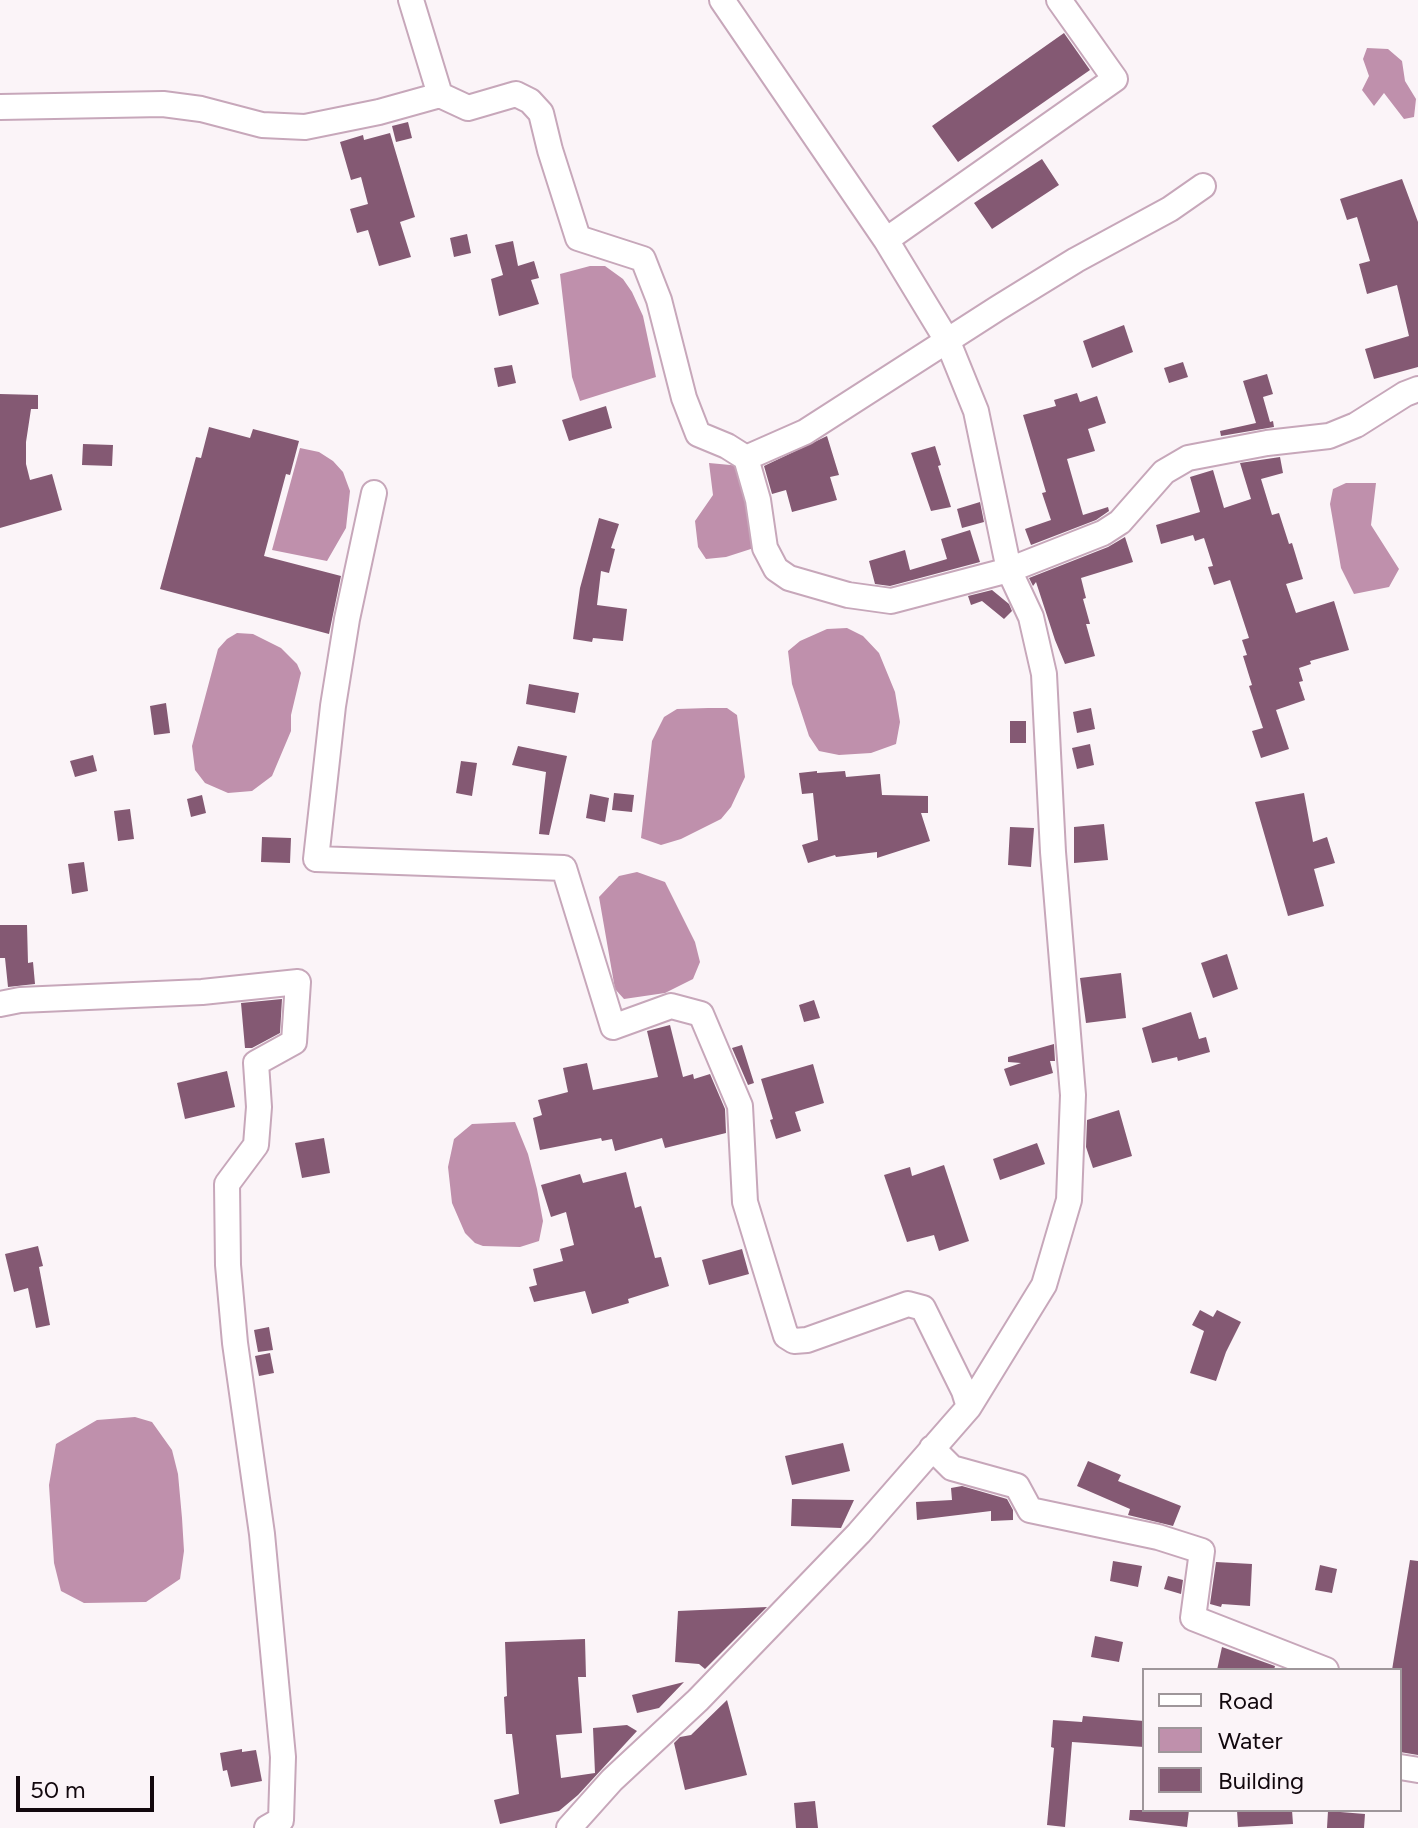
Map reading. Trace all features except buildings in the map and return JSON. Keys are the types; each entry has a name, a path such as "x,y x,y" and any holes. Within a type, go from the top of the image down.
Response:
{"street":[{"path":"411,0 440,95"},
{"path":"569,1828 612,1780 709,1689 859,1533 969,1407 1044,1285 1069,1200 1073,1095 1053,852 1044,674 1031,617 1009,570 976,411 948,342 886,240 722,0"},
{"path":"886,240 1115,79 1059,0"},
{"path":"0,107 163,104 201,109 262,125 305,127 379,112 440,95 468,108 516,94 530,101 541,113 578,238 643,259 659,300 684,398 698,434 746,458 758,500 765,548 776,569 789,578 848,595 891,601 1009,570 1103,533 1120,522 1164,472 1188,458 1267,443 1329,436 1356,425 1418,389"},
{"path":"746,458 805,432 1076,260 1170,209 1203,186"},
{"path":"374,493 347,619 333,706 316,859 564,868 613,1027 671,1006 701,1014 706,1024 740,1106 745,1202 786,1336 794,1341 807,1340 908,1304 923,1308 969,1407"},
{"path":"0,1004 20,1000 202,992 298,982 294,1042 256,1063 259,1107 256,1145 227,1184 228,1265 235,1343 262,1534 283,1757 281,1820 267,1828"},
{"path":"932,1448 952,1468 1017,1486 1030,1510 1158,1537 1202,1551 1193,1618 1321,1668"}],"water":[{"path":"1367,48 1388,49 1402,61 1405,81 1416,99 1414,117 1404,119 1384,93 1374,106 1362,90 1369,76 1363,59"},
{"path":"590,266 605,266 623,279 632,292 643,316 656,377 580,401 572,377 560,274"},
{"path":"300,448 319,452 333,461 343,472 350,491 346,528 327,561 272,550"},
{"path":"709,463 741,466 757,547 726,557 706,559 698,547 695,521 713,495"},
{"path":"1346,483 1376,483 1371,525 1399,569 1389,587 1354,594 1341,568 1330,504 1333,489"},
{"path":"847,628 863,636 879,653 895,692 900,722 896,744 871,753 839,755 819,751 809,736 792,684 788,651 800,641 827,629"},
{"path":"237,633 253,634 281,648 297,664 301,673 291,715 291,731 272,776 252,791 228,793 205,783 195,770 192,746 218,649"},
{"path":"727,708 737,715 745,777 731,807 721,819 681,839 661,845 641,838 652,741 664,717 677,709"},
{"path":"637,872 665,882 695,942 700,962 693,979 665,993 624,999 615,989 599,897 619,876"},
{"path":"515,1122 537,1189 543,1221 539,1241 520,1247 483,1246 465,1233 452,1203 448,1167 454,1139 472,1124"},
{"path":"135,1417 152,1422 172,1450 178,1474 182,1518 184,1551 180,1579 146,1602 84,1603 61,1591 54,1563 49,1485 56,1444 97,1420"}]}
